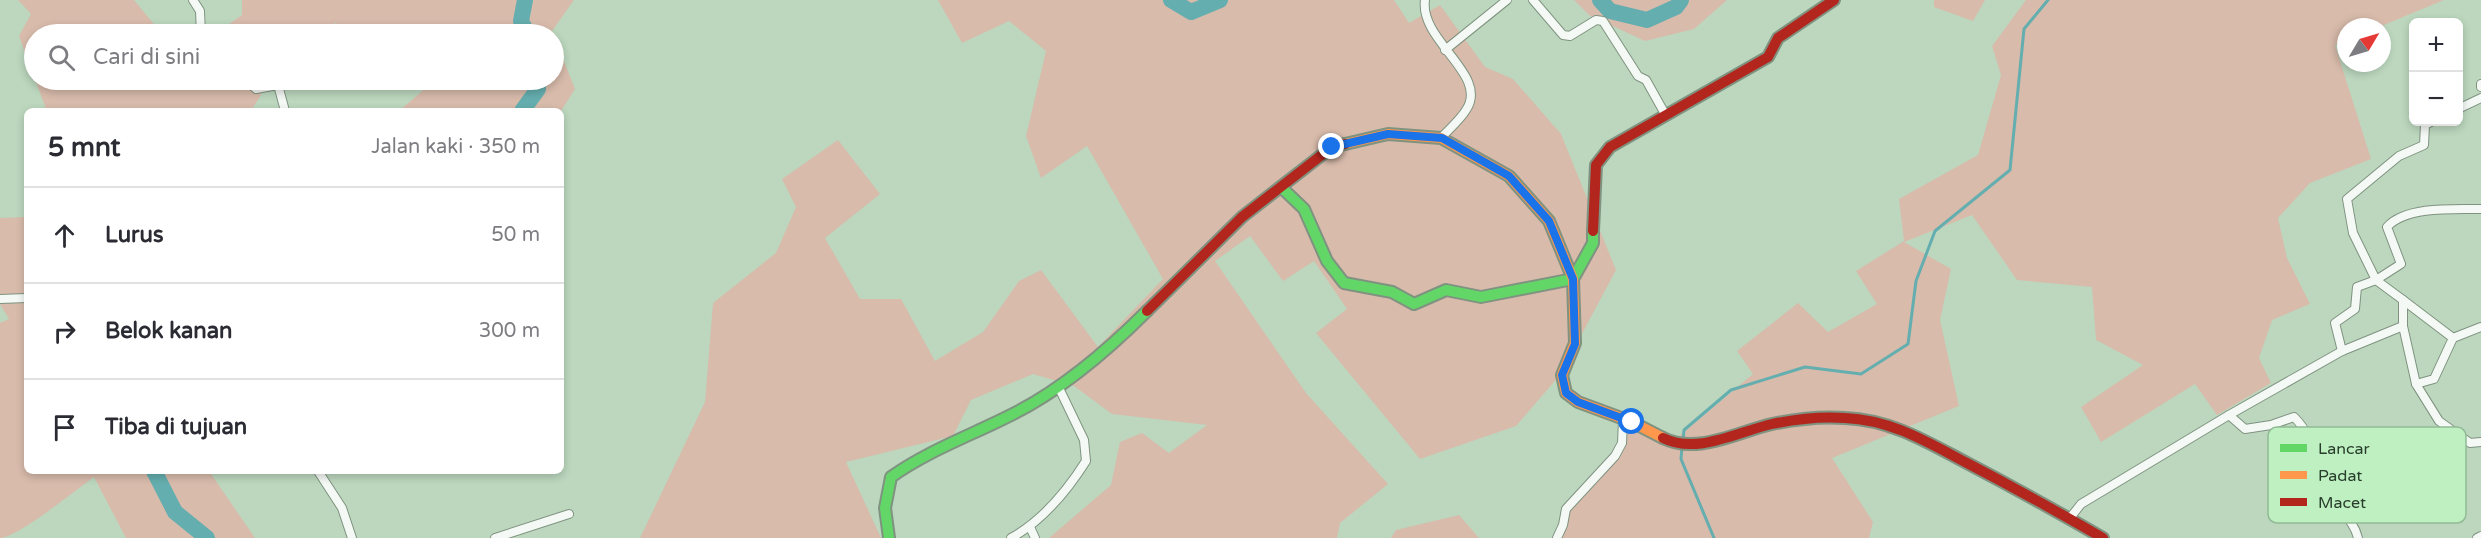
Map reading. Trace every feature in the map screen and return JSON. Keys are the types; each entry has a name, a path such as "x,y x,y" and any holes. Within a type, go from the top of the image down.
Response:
{"street":[{"path":"193,0 200,11 201,24"},
{"path":"1425,0 1423,12 1429,28 1464,72 1471,89 1468,108 1442,138"},
{"path":"1445,51 1507,0"},
{"path":"1533,0 1563,35 1570,36 1596,20 1603,21 1638,76 1646,80 1665,114"},
{"path":"1281,187 1304,209 1327,261 1344,283 1392,292 1414,303 1446,290 1481,297 1573,279 1593,243 1596,165 1610,147 1768,57 1778,38 1834,0"},
{"path":"279,90 284,108"},
{"path":"2463,107 2481,98"},
{"path":"2425,126 2424,145 2399,156 2347,199 2353,232 2376,280 2453,338"},
{"path":"889,538 885,508 891,477 915,460 1015,413 1058,386 1114,344 1242,217 1332,147 1388,134 1442,138 1509,176 1549,221 1573,279 1575,344 1562,375 1566,393 1578,402 1675,444 1689,445 1697,445 1799,418 1828,416 1868,419 1899,428 2070,518 2103,538"},
{"path":"2342,351 2335,322 2355,309 2357,286 2376,280 2402,264 2387,227 2395,218 2439,209 2481,209"},
{"path":"0,299 24,298"},
{"path":"2403,300 2403,326 2416,384 2439,421 2447,427"},
{"path":"2070,518 2081,504 2229,415 2342,351 2403,326"},
{"path":"2416,384 2434,379 2453,338 2481,327"},
{"path":"1011,538 1030,527 1072,482 1086,461 1084,440 1058,386"},
{"path":"2229,415 2245,429 2271,425 2294,417 2304,427"},
{"path":"1557,538 1563,525 1566,509 1615,456 1622,443 1623,420"},
{"path":"2466,440 2470,443 2481,442"},
{"path":"320,474 342,508 351,538"},
{"path":"495,538 569,514"},
{"path":"2352,523 2358,538"},
{"path":"1030,527 1035,538"}],"shaded area":[{"path":"18,0 134,0 154,24 26,24 31,14"},
{"path":"242,0 574,0 557,24 229,24 242,15"},
{"path":"938,0 1394,0 1409,23 1440,5 1485,67 1513,79 1561,134 1616,270 1560,375 1516,426 1420,459 1316,333 1347,309 1314,261 1283,281 1250,236 1215,261 1306,393 1388,484 1340,523 1337,538 1049,538 1111,485 1120,442 1142,433 1169,453 1207,425 1112,414 1074,386 1033,374 971,400 953,436 846,462 881,538 640,538 705,402 713,303 776,253 796,207 782,179 838,140 880,194 825,238 860,299 901,299 935,361 983,332 1019,281 1041,270 1098,347 1163,279 1087,146 1041,178 1026,136 1046,51 1009,21 962,43"},
{"path":"1574,0 1727,0 1694,29 1645,41 1589,15"},
{"path":"1934,0 1985,0 1973,21 1934,7"},
{"path":"2026,0 2444,0 2391,22 2391,18 2337,18 2337,44 2335,45 2337,72 2344,72 2371,159 2310,183 2278,218 2287,258 2310,304 2272,320 2259,358 2271,383 2217,415 2195,384 2101,442 2081,407 2143,365 2096,340 2092,287 2017,280 1972,215 1904,242 1951,269 1940,320 1959,406 1832,458 1873,522 1869,538 1557,538 1567,501 1616,450 1622,419 1673,441 1753,374 1737,351 1798,303 1828,332 1877,304 1856,271 1904,241 1899,199 1978,155 2001,75 1992,46"},
{"path":"24,27 24,50 19,36"},
{"path":"564,61 575,89 563,108 402,108 423,90 564,90"},
{"path":"39,90 264,90 253,108 46,108"},
{"path":"24,217 24,474 211,474 255,538 126,538 94,477 33,522 0,538 0,323 9,319 0,304 0,218"},
{"path":"1459,515 1479,538 1391,538 1396,530"}],"waterway":[{"path":"523,24 521,21 525,0"},
{"path":"1171,0 1191,12 1220,0"},
{"path":"1600,0 1610,11 1647,20 1676,7 1681,0"},
{"path":"1683,441 1684,430 1731,390 1805,367 1861,374 1908,344 1916,281 1935,231 2010,170 2024,29 2048,0"},
{"path":"524,108 537,90"},
{"path":"1682,447 1681,459 1714,538"},
{"path":"156,474 175,512 207,538"}],"traffic: fast":[{"path":"1281,187 1304,209 1327,261 1344,283 1392,292 1414,304 1446,290 1481,297 1573,279 1593,243 1593,231"},
{"path":"889,538 885,508 891,477 920,459 1013,414 1050,393 1101,354 1147,311"}],"traffic: slow":[{"path":"1345,144 1388,134 1441,138 1509,176 1549,221 1573,279 1575,343 1562,375 1566,393 1578,402 1632,422 1663,438"}],"traffic: jam":[{"path":"1593,231 1596,165 1610,147 1768,57 1778,38 1834,0"},
{"path":"1147,311 1242,217 1332,147 1345,144"},
{"path":"1663,438 1676,443 1703,443 1799,419 1845,418 1878,423 1909,433 1938,447 2103,538"}],"route":[{"path":"1332,147 1388,134 1442,138 1509,176 1549,221 1573,279 1575,344 1562,375 1566,393 1578,402 1632,422"}]}
